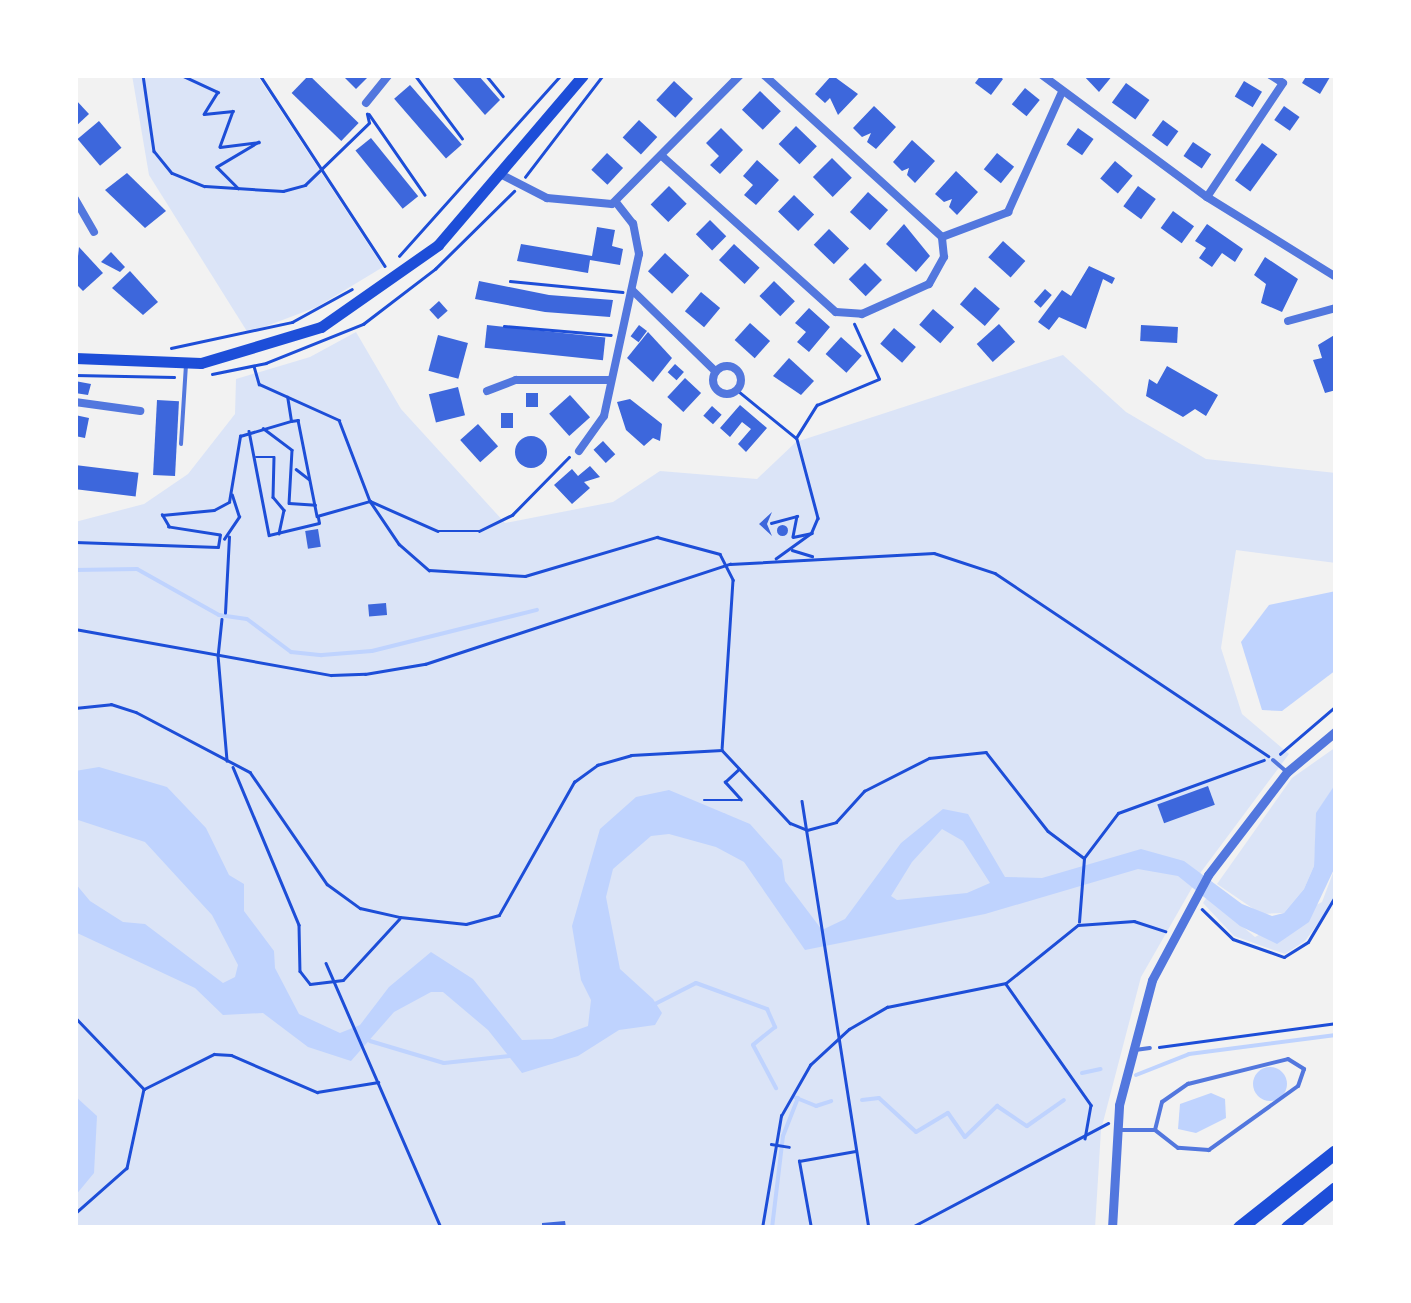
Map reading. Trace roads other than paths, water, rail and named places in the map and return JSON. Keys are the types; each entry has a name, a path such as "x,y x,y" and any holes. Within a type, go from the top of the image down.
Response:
{"highway":[{"path":"1240,1228 1336,1152"},
{"path":"1288,1228 1336,1189"}],"main road":[{"path":"75,358 186,364 277,344 364,302 438,245 583,75"}],"street":[{"path":"366,103 389,75"},
{"path":"500,174 547,198 603,206 616,202 740,75"},
{"path":"663,157 836,312 850,315 929,284 944,257 942,237 764,75"},
{"path":"1042,75 1207,197 1336,276"},
{"path":"1207,197 1285,79 1270,75"},
{"path":"942,237 1008,212 1023,192 1040,131 1062,92"},
{"path":"75,198 90,216 94,232"},
{"path":"580,451 600,426 617,336 630,292 636,233 616,202"},
{"path":"630,292 716,372 718,391 737,390 735,369 716,372"},
{"path":"1288,321 1336,308"},
{"path":"487,391 516,380 609,380"},
{"path":"75,402 140,411"},
{"path":"1112,1228 1116,1130 1130,1051 1152,980 1173,933 1208,875 1287,772 1336,731"}],"lane":[{"path":"182,444 186,364"},
{"path":"1273,760 1287,772"},
{"path":"1130,1051 1150,1048"},
{"path":"1116,1130 1156,1130 1178,1148 1210,1150 1298,1086 1304,1069 1288,1059 1188,1084 1162,1102 1156,1130"}],"water":[{"path":"1336,591 1336,670 1282,711 1262,710 1241,642 1269,605"},
{"path":"99,767 167,787 206,828 229,875 244,884 244,911 274,951 275,968 299,1014 340,1033 360,1025 389,987 431,952 473,979 522,1040 552,1039 588,1026 591,1000 581,980 572,926 600,829 636,797 669,790 750,824 782,860 785,881 822,930 845,919 901,843 943,809 968,814 1005,877 1042,878 1141,849 1184,861 1242,904 1272,916 1284,913 1304,889 1314,866 1316,813 1336,783 1336,865 1309,922 1277,944 1240,926 1178,876 1138,869 985,914 805,950 744,862 716,847 669,834 651,836 613,869 606,897 620,969 653,999 662,1013 655,1025 619,1030 578,1056 522,1073 488,1030 443,992 431,992 394,1012 351,1061 308,1047 263,1013 223,1015 195,988 75,932 75,883 90,901 123,922 145,924 223,983 235,977 238,965 212,915 145,842 75,819 75,771","holes":["942,829 963,841 990,883 967,893 897,900 891,896 912,862"]},
{"path":"1270,1067 1282,1072 1287,1084 1282,1096 1270,1101 1258,1096 1253,1084 1258,1072"},
{"path":"1211,1093 1225,1099 1226,1118 1196,1133 1178,1129 1180,1104"},
{"path":"75,1096 97,1116 94,1173 75,1196"}],"waterway":[{"path":"75,570 137,569 219,615 247,619 291,652 322,655 372,651 537,610"},
{"path":"653,1005 696,983 767,1009 775,1027 753,1045 776,1088"},
{"path":"1136,1075 1189,1054 1336,1035"},
{"path":"370,1041 444,1063 510,1056"},
{"path":"1082,1073 1101,1069"},
{"path":"794,1097 816,1106 831,1101"},
{"path":"772,1228 783,1136 798,1098"},
{"path":"862,1100 879,1098 916,1132 948,1113 965,1137 997,1106 1027,1126 1064,1100"}]}
